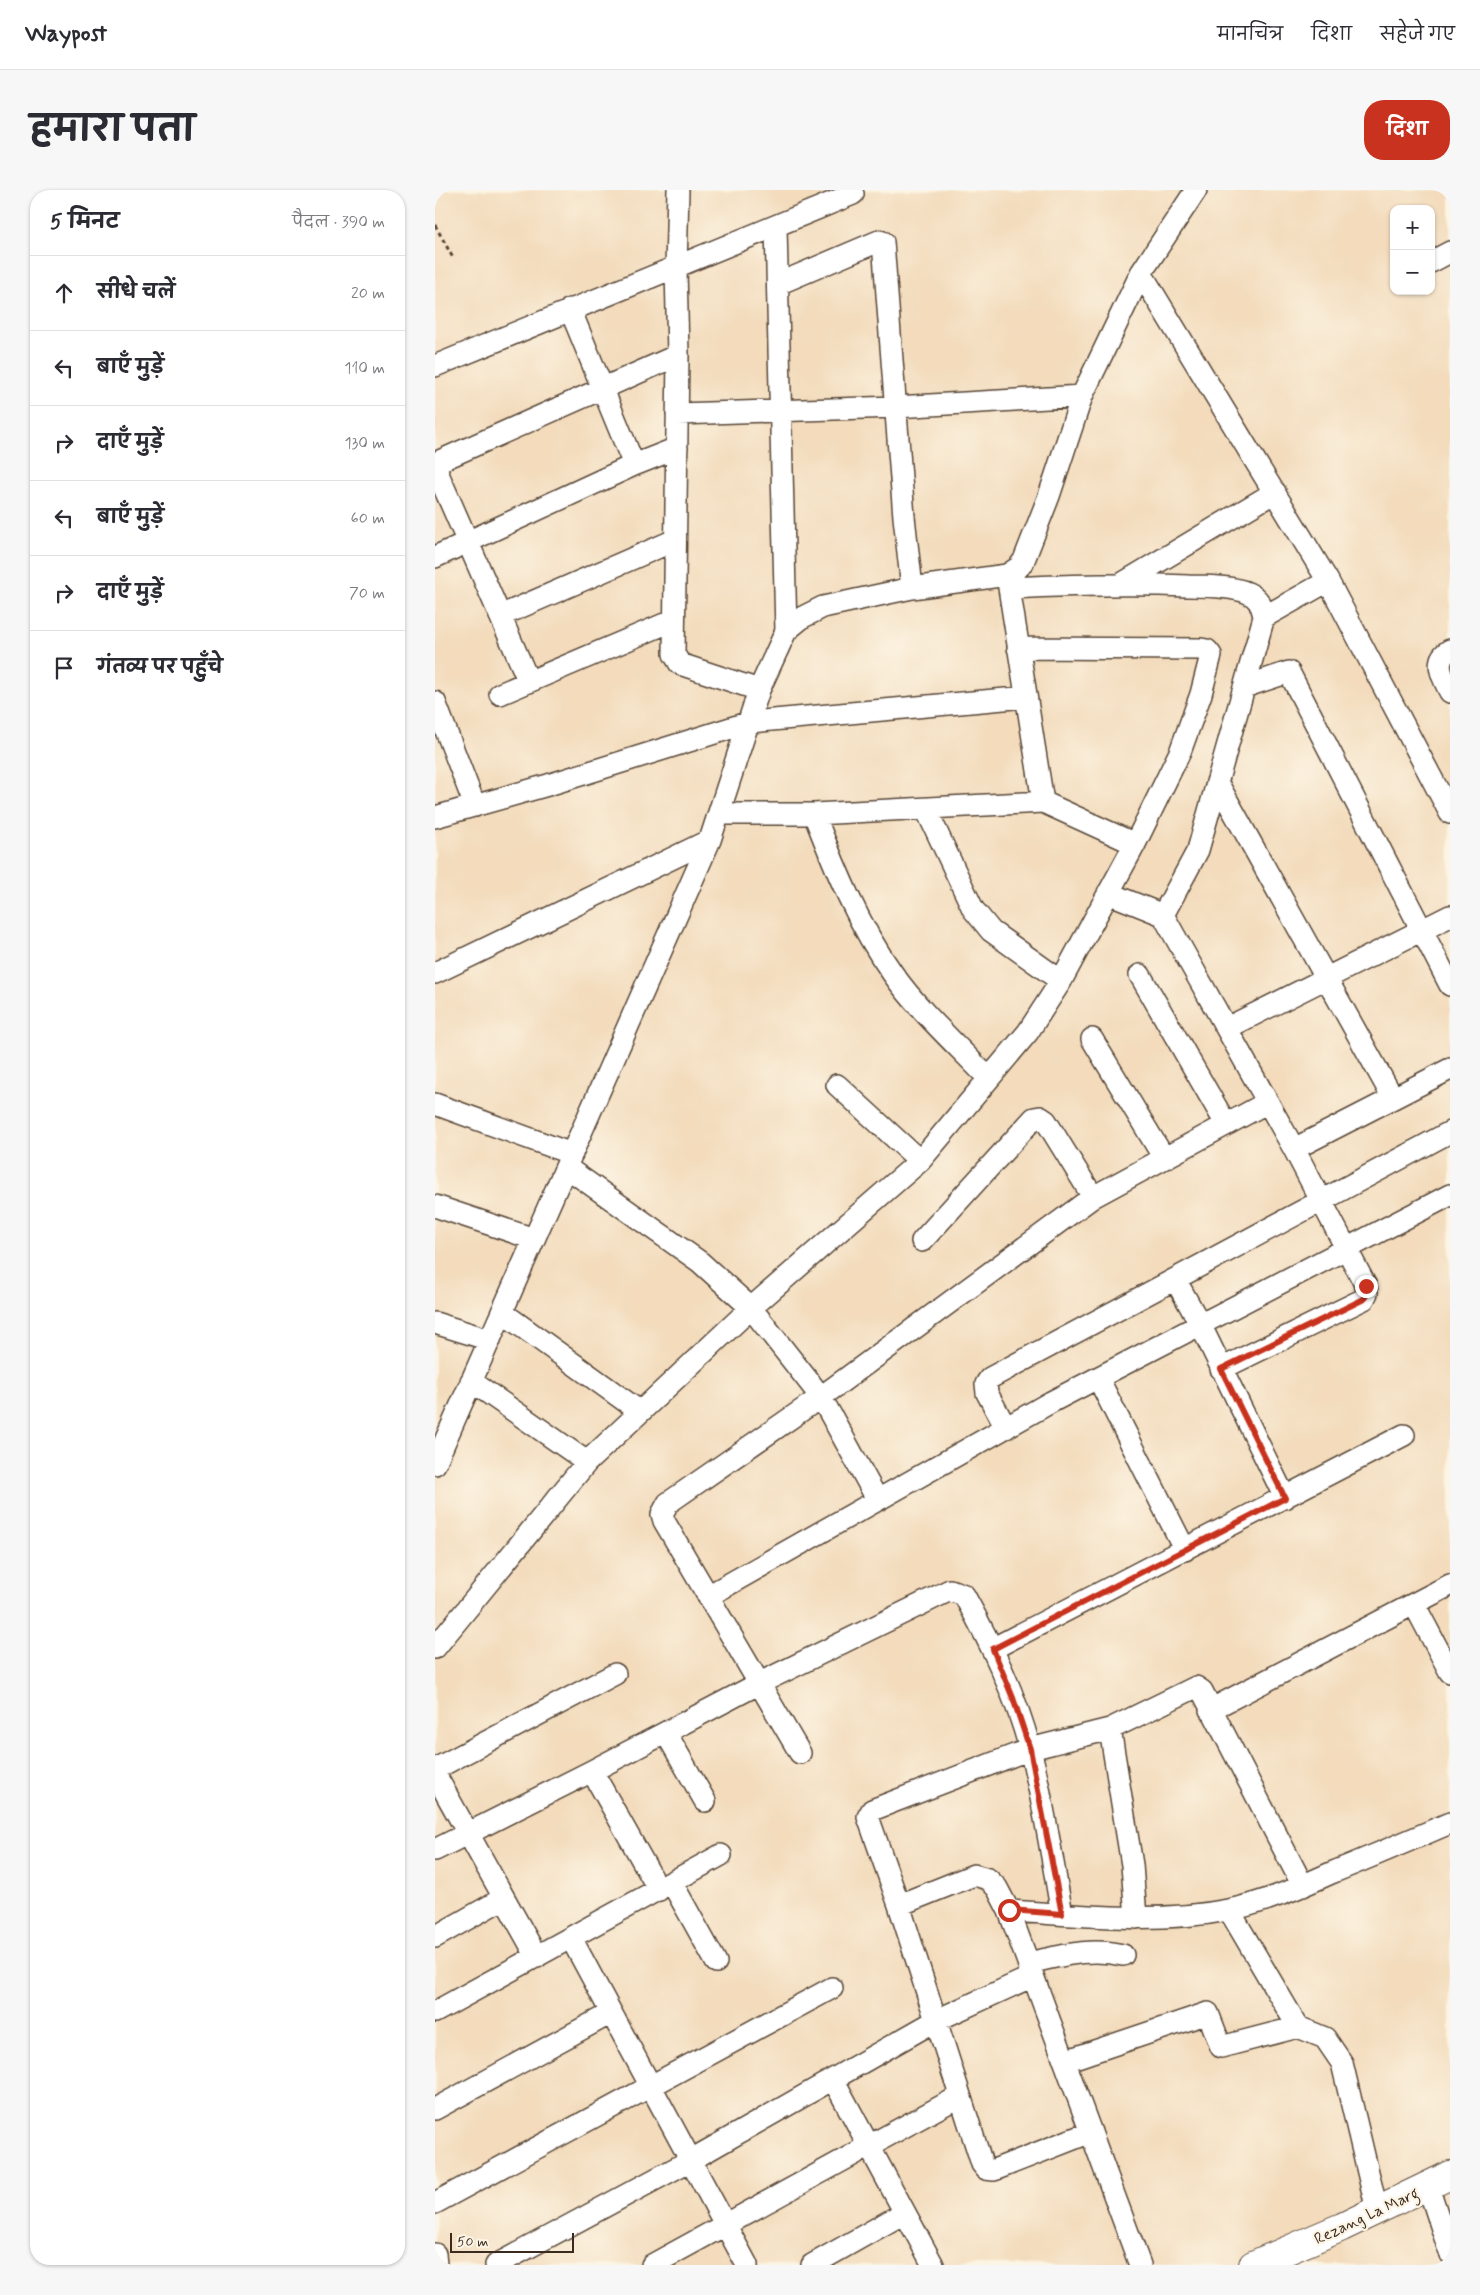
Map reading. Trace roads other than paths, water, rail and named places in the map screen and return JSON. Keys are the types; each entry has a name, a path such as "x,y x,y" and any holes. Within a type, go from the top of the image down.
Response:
{"main road":[{"name":"Rezang La Marg","path":"1253,2265 1377,2210 1440,2188"},
{"name":"Rezang La Marg","path":"1289,2265 1440,2188"}],"street":[{"path":"678,190 676,268 679,355 674,654 681,664 759,690"},
{"path":"1043,802 1008,581 1024,560 1049,496 1082,396 1141,272 1196,190"},
{"path":"435,366 853,194"},
{"path":"436,1458 503,1313 709,840 750,722 759,690 786,631 776,227"},
{"path":"778,284 883,242 895,407 912,588"},
{"path":"1435,260 1450,252"},
{"path":"1141,272 1328,581 1450,813"},
{"path":"570,309 634,465"},
{"path":"435,463 679,355"},
{"path":"677,414 895,407 1082,396"},
{"path":"435,557 634,465 677,448"},
{"path":"435,467 529,682"},
{"path":"1123,583 1275,492"},
{"path":"500,616 675,540"},
{"path":"786,631 803,617 823,607 912,588 1008,581 1212,587 1247,592 1257,598 1262,606 1264,617 1198,850 1163,916"},
{"path":"1264,617 1328,581"},
{"path":"500,694 674,620"},
{"path":"435,1648 587,1462 639,1411 751,1308 920,1161 1028,1032 1061,982 1135,844 1180,752 1201,694 1211,654 1207,650 1201,649 1019,648"},
{"path":"1450,650 1444,653 1440,663 1442,676 1450,692"},
{"path":"1244,687 1289,672 1450,985"},
{"path":"435,817 750,722 1026,697"},
{"path":"435,702 475,806"},
{"path":"1217,782 1393,1098"},
{"path":"719,814 814,814 1043,802 1135,844"},
{"path":"926,809 973,909 982,922 991,931 1061,982"},
{"path":"814,814 841,885 861,924 893,973 911,997 988,1078"},
{"path":"435,972 709,840"},
{"path":"1108,893 1163,916 1294,1149 1366,1286 1367,1293 1364,1299 1221,1369"},
{"path":"1227,1028 1450,916"},
{"path":"1140,975 1226,1124"},
{"path":"1092,1039 1164,1158"},
{"path":"1294,1149 1450,1069"},
{"path":"837,1085 920,1161"},
{"path":"799,1753 664,1521 662,1514 664,1508 668,1503 821,1397 1093,1197 1268,1102"},
{"path":"435,1104 569,1160 700,1262 751,1308 821,1397 877,1499"},
{"path":"922,1241 1034,1118 1040,1117 1046,1121 1093,1197"},
{"path":"1006,1428 987,1392 986,1384 990,1378 1450,1132"},
{"path":"708,1596 877,1499 1098,1378 1450,1195"},
{"path":"435,1206 534,1239"},
{"path":"1175,1278 1200,1324 1285,1498"},
{"path":"503,1313 639,1411"},
{"path":"435,1323 490,1340"},
{"path":"1098,1378 1185,1550"},
{"path":"471,1381 587,1462"},
{"path":"993,1649 1404,1435"},
{"path":"1210,1710 1450,1585"},
{"path":"435,1850 666,1733 759,1683 950,1590 964,1595 993,1649 1013,1698 1030,1749 1062,1914"},
{"path":"1414,1604 1450,1672"},
{"path":"435,1769 615,1674"},
{"path":"1091,2132 994,2170 987,2169 982,2164 899,1906 868,1817 869,1813 872,1810 1030,1749 1111,1729 1196,1687 1202,1691 1210,1710 1303,1886"},
{"path":"1111,1729 1132,1866 1136,1918"},
{"path":"666,1733 705,1801"},
{"path":"592,1771 716,1962"},
{"path":"435,1774 537,1957"},
{"path":"1009,1910 1136,1918 1179,1917 1229,1910 1303,1886 1450,1823"},
{"path":"435,2012 721,1856"},
{"path":"899,1906 974,1875 988,1879 997,1888 1009,1910 1139,2265"},
{"path":"435,1937 504,1898"},
{"path":"1229,1910 1299,2027 1325,2038 1342,2063 1377,2210"},
{"path":"571,1938 747,2265"},
{"path":"496,2265 691,2160 1030,1969 1084,1951 1105,1950 1123,1955"},
{"path":"435,2203 832,1988"},
{"path":"435,2109 611,2012"},
{"path":"1065,2061 1208,2013 1221,2047 1299,2027"},
{"path":"833,2079 933,2265"},
{"path":"651,2265 960,2096"},
{"path":"1440,2188 1450,2252"},
{"path":"812,2265 904,2213"},
{"path":"435,2254 436,2265"}]}
